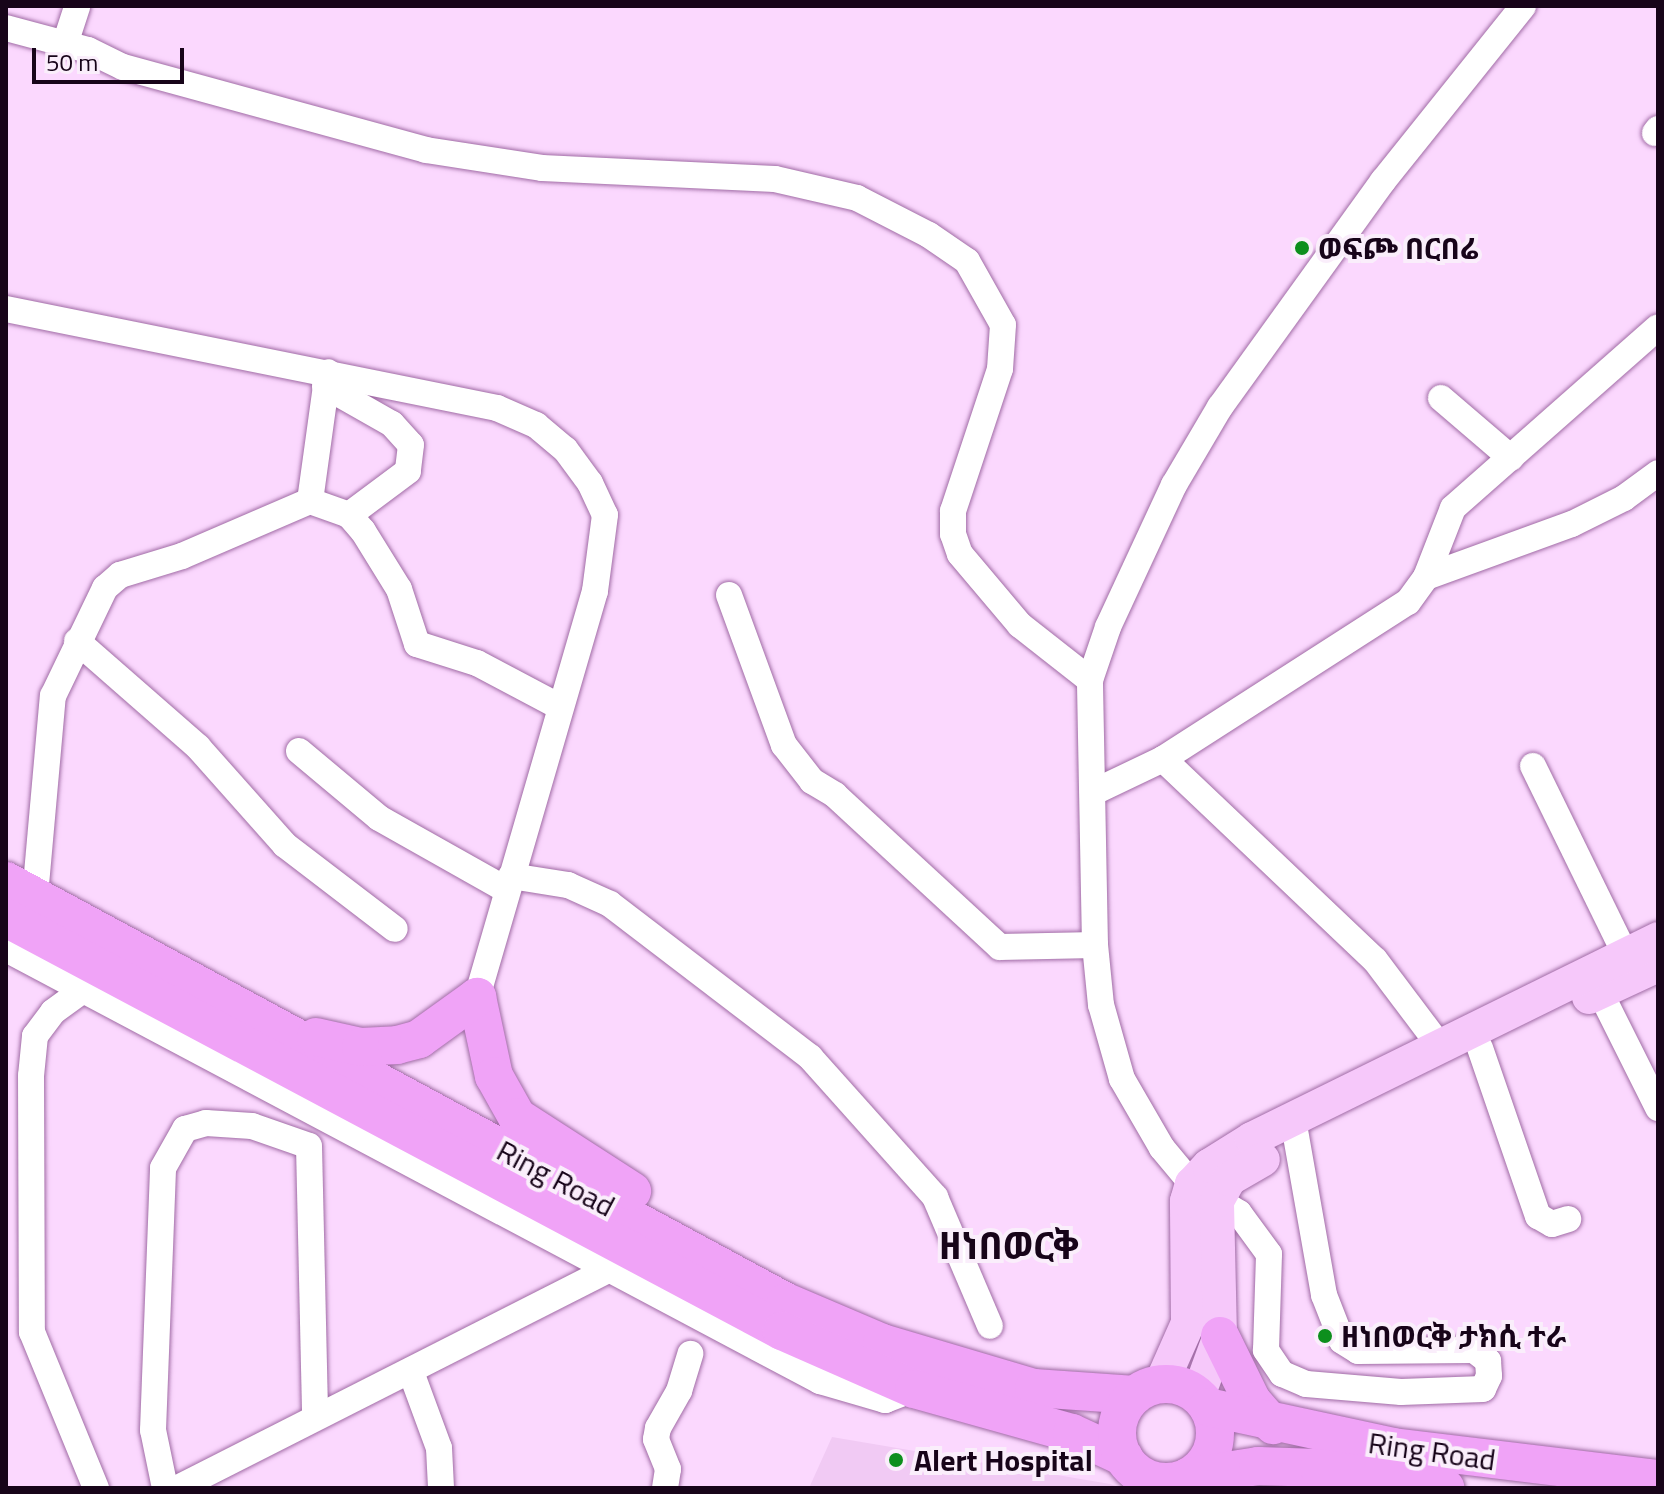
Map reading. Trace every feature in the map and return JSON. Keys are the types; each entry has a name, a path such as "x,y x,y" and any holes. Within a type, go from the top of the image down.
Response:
{"highway":[{"name":"Ring Road","path":"16,898 250,1015 786,1302 946,1364 1061,1393 1148,1390"},
{"name":"Ring Road","path":"16,898 768,1324 914,1389 1072,1433 1154,1477 1258,1466 1288,1467 1445,1488"},
{"path":"250,1015 339,1044 397,1045 430,1033 477,997 494,1076 517,1117 541,1135 789,1278 915,1335 946,1364"},
{"path":"1220,1336 1252,1401 1273,1425"},
{"path":"1148,1390 1203,1402 1215,1438 1201,1467 1154,1477 1118,1424 1148,1390"},
{"name":"Ring Road","path":"1203,1402 1273,1425 1393,1447 1650,1478"}],"main road":[{"path":"1296,1130 1439,1045 1658,939"},
{"path":"1203,1402 1220,1336 1205,1192 1209,1166 1480,1048 1658,965"},
{"path":"1148,1390 1188,1323 1187,1201 1205,1192"}],"street":[{"path":"65,44 77,6"},
{"path":"1296,1130 1324,1295 1342,1341 1358,1351 1474,1350 1488,1361 1489,1376 1483,1389 1401,1392 1306,1384 1282,1374 1266,1350 1269,1254 1256,1230 1205,1192 1139,1113 1122,1079 1101,1005 1095,945 1090,680 1108,627 1174,485 1220,407 1383,181 1523,6"},
{"path":"6,28 65,44 123,67 426,150 542,168 775,179 857,198 929,235 967,261 1003,325 1000,369 953,511 953,534 960,554 1020,625 1090,680"},
{"path":"6,309 326,379 497,408 536,425 565,449 590,483 605,515 602,556 477,997"},
{"path":"1094,792 1163,759 1408,602 1426,577 1453,508 1658,327"},
{"path":"310,501 326,379"},
{"path":"326,379 392,424 411,445 408,471 349,515"},
{"path":"1441,398 1511,458"},
{"path":"1426,577 1572,524 1624,498 1658,473"},
{"path":"16,898 53,696 105,588 120,575 182,556 310,501 349,515 399,589 417,644 477,663 560,707"},
{"path":"729,595 784,745 812,781 835,795 1000,947 1095,945"},
{"path":"77,641 198,747 285,845 395,929"},
{"path":"299,751 379,818 509,883 568,885 610,904 810,1057 935,1197 990,1326"},
{"path":"1163,759 1375,960 1439,1045"},
{"path":"1533,766 1625,954"},
{"path":"6,949 820,1381 885,1400 914,1389"},
{"path":"83,990 53,1012 35,1036 32,1318 49,1381 96,1488"},
{"path":"1600,992 1658,1108"},
{"path":"1480,1048 1538,1216 1552,1224 1568,1219"},
{"path":"165,1488 153,1430 163,1168 185,1129 206,1123 252,1126 309,1146 315,1416"},
{"path":"178,1488 221,1462 411,1372 608,1270"},
{"path":"665,1488 668,1469 656,1439 658,1428 679,1391 690,1354"},
{"path":"411,1372 439,1448 441,1488"},
{"path":"209,1488 221,1462"}],"shaded area":[{"name":"Alert Hospital","path":"832,1437 1110,1484 1121,1488 809,1488"}],"place":[{"name":"ወፍጮ በርበሬ","path":"1302,248"},
{"name":"ዘነበወርቅ ታክሲ ተራ","path":"1325,1336"},
{"name":"Alert Hospital","path":"896,1460"}],"district":[{"name":"ዘነበወርቅ","path":"1009,1246"}]}
